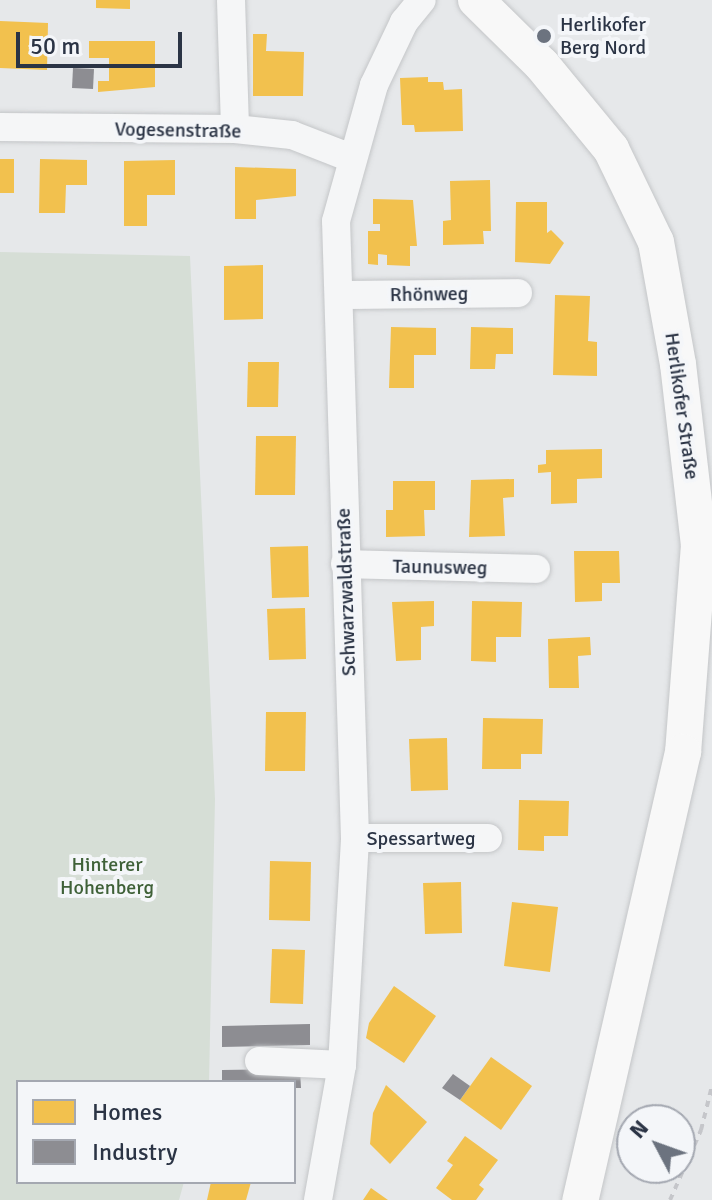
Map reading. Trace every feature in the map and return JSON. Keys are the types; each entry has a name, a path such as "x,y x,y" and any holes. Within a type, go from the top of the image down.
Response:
{"main road":[{"name":"Herlikofer Straße","path":"476,0 542,65 611,149 656,242 678,364 699,545 683,752 580,1200"}],"street":[{"path":"231,0 235,129"},
{"name":"Schwarzwaldstraße","path":"318,1200 342,1065 355,838 336,221 351,158 374,85 404,22 422,0"},
{"name":"Vogesenstraße","path":"0,127 235,129 292,135 351,158"},
{"name":"Rhönweg","path":"340,295 518,293"},
{"name":"Taunusweg","path":"345,564 536,569"},
{"name":"Spessartweg","path":"355,838 488,838"},
{"path":"259,1061 342,1065"}],"path":[{"path":"670,1200 701,1130 712,1086"}],"green space":[{"name":"Hinterer Hohenberg","path":"0,252 190,256 215,799 209,1080 16,1080 16,1184 183,1184 179,1200 0,1200"}],"building: Homes":[{"path":"96,0 130,0 130,9 96,8"},
{"path":"0,21 48,23 47,70 0,68"},
{"path":"253,34 267,34 266,51 304,52 303,96 253,96"},
{"path":"89,41 155,41 155,87 98,92 98,81 109,81 109,58 89,58"},
{"path":"428,77 428,82 443,82 444,90 462,89 463,131 415,132 414,125 402,125 400,78"},
{"path":"0,159 14,159 14,193 0,193"},
{"path":"40,159 87,160 87,185 66,185 65,213 39,213"},
{"path":"175,160 175,195 147,195 147,226 124,226 124,161"},
{"path":"235,167 296,169 296,196 256,200 256,219 235,219"},
{"path":"490,180 491,231 483,231 484,244 443,245 443,221 451,220 450,181"},
{"path":"373,199 413,200 417,246 410,246 410,266 387,265 387,255 378,254 378,265 368,264 368,231 380,231 380,224 373,224"},
{"path":"516,202 547,202 547,233 551,230 564,243 550,264 515,262"},
{"path":"263,265 263,319 224,320 224,266"},
{"path":"555,295 590,296 588,341 597,342 597,376 553,375"},
{"path":"391,327 436,328 436,355 414,355 414,388 389,388"},
{"path":"471,327 513,328 513,354 496,354 495,369 470,369"},
{"path":"248,362 279,362 278,407 247,407"},
{"path":"256,436 296,436 295,495 255,495"},
{"path":"602,449 602,478 577,479 577,503 551,504 551,472 538,473 538,465 546,464 546,450"},
{"path":"514,479 514,497 503,498 505,536 469,537 471,480"},
{"path":"393,481 435,481 435,510 424,510 425,536 386,537 386,510 393,510"},
{"path":"308,546 309,597 272,598 270,547"},
{"path":"574,551 619,551 620,583 602,583 602,601 575,602"},
{"path":"434,601 434,626 421,627 421,660 396,661 392,602"},
{"path":"472,601 522,602 521,637 496,637 496,662 471,661"},
{"path":"305,608 306,659 269,660 267,609"},
{"path":"590,637 591,655 578,656 579,688 549,688 548,639"},
{"path":"266,712 306,712 305,771 265,771"},
{"path":"483,718 543,719 542,754 521,754 521,769 482,769"},
{"path":"447,738 448,790 411,791 409,739"},
{"path":"519,800 569,801 568,836 544,836 544,851 518,850"},
{"path":"270,861 311,862 310,921 269,920"},
{"path":"461,882 462,933 425,934 423,883"},
{"path":"512,902 558,907 550,972 504,966"},
{"path":"272,949 305,950 303,1004 270,1003"},
{"path":"394,986 436,1016 404,1063 366,1038 369,1023"},
{"path":"491,1057 532,1086 501,1130 460,1100"},
{"path":"386,1085 427,1122 390,1164 370,1144 373,1113"},
{"path":"465,1136 498,1160 479,1185 484,1189 476,1200 452,1200 436,1188 453,1165 447,1161"},
{"path":"211,1184 250,1184 246,1200 207,1200"},
{"path":"371,1188 388,1200 363,1200"}],"building: Industry":[{"path":"73,68 94,69 93,89 72,88"},
{"path":"310,1024 310,1045 222,1047 222,1026"},
{"path":"300,1069 301,1088 296,1088 296,1080 222,1080 222,1070"},
{"path":"453,1074 470,1086 460,1100 442,1088"}],"place":[{"name":"Herlikofer Berg Nord","path":"544,36"}]}
